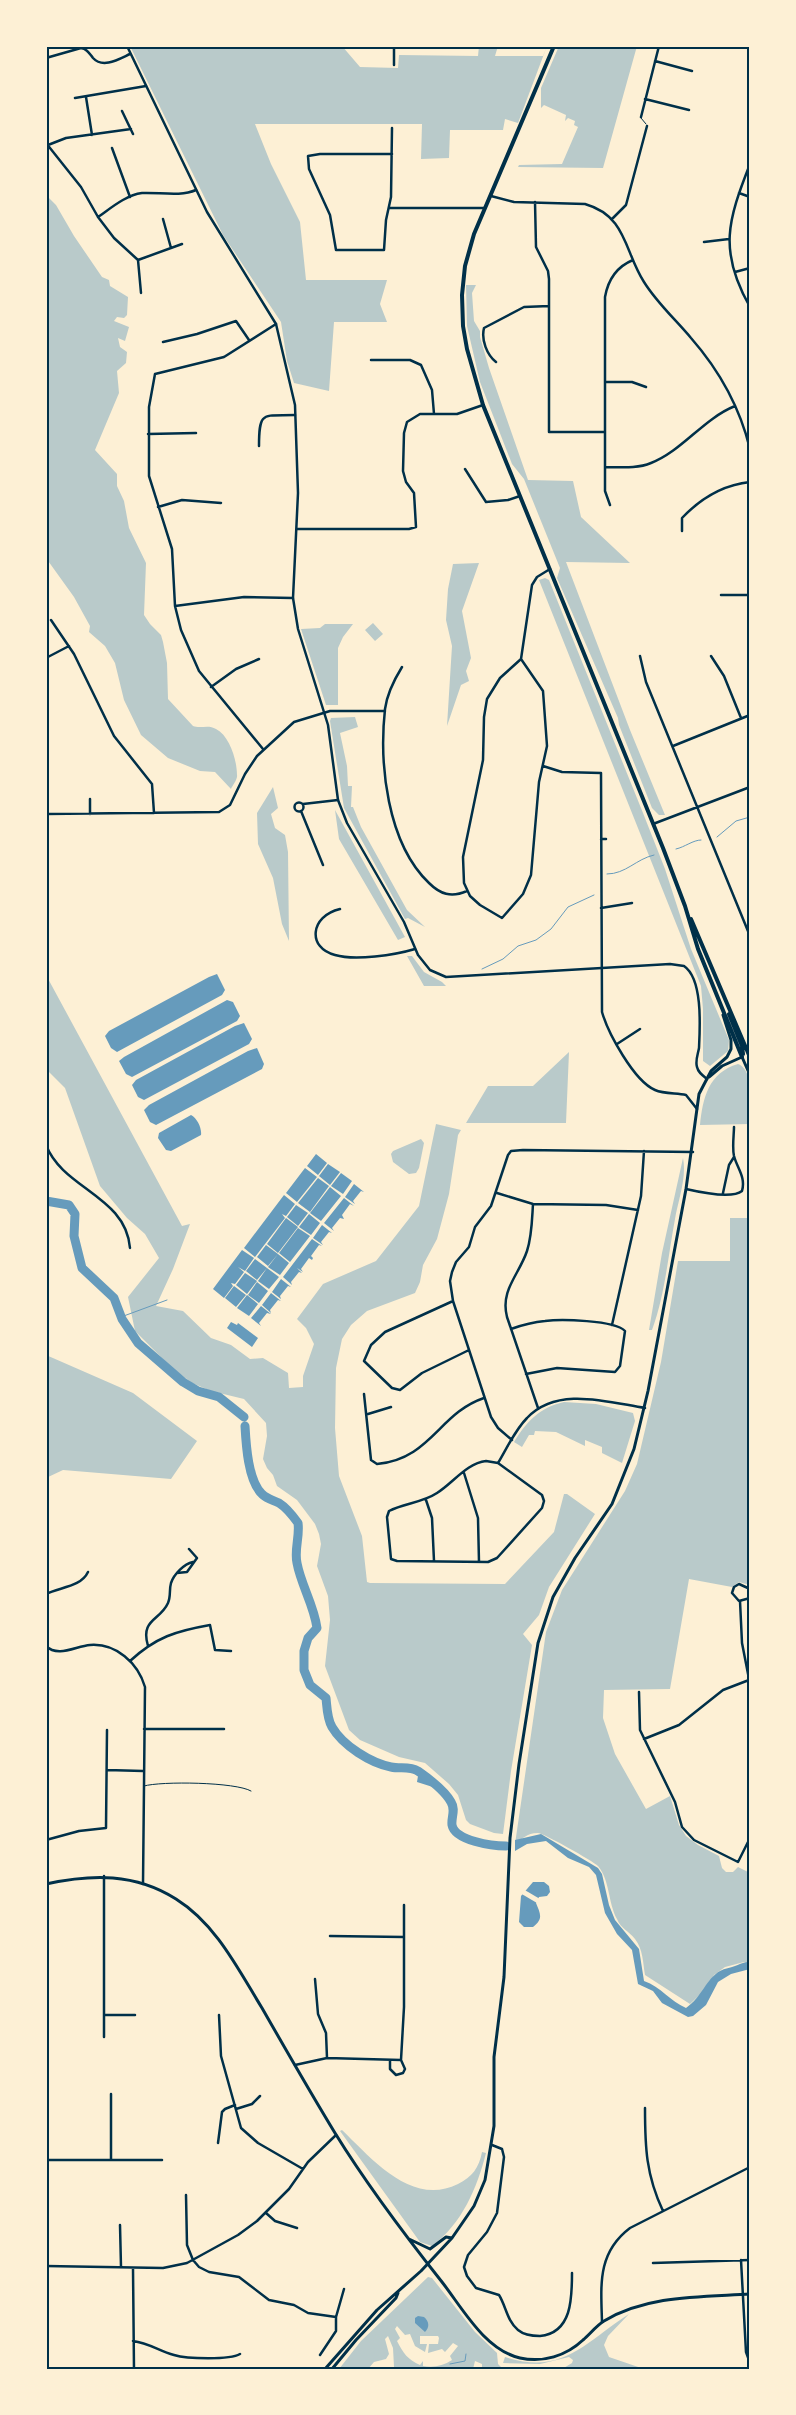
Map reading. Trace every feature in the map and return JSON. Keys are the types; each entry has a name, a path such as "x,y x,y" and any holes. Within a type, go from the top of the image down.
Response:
{"main road":[{"path":"554,46 485,208 467,257 462,301 467,350 483,405 685,906 704,946 743,1048 742,1057"},
{"path":"685,906 698,948 720,1006 750,1075"},
{"path":"726,1002 749,1056"},
{"path":"332,2369 356,2340 396,2298 398,2293 452,2238 464,2222 480,2193 492,2145 494,2056 504,1977 510,1838 519,1764 538,1643 548,1609 560,1584 617,1495 634,1449 644,1408 693,1152 699,1094 712,1069 727,1058 731,1049 731,1040 720,1006"},
{"path":"706,1079 722,1066 742,1057"},
{"path":"46,1884 82,1877 104,1876 143,1884 178,1900 206,1924 235,1965 336,2135 408,2239 492,2344 502,2351 520,2358 539,2360 566,2353 602,2322 632,2307 656,2302 750,2294"},
{"path":"408,2239 430,2249 446,2237 452,2238"},
{"path":"325,2369 377,2310 392,2295 398,2293"}],"street":[{"path":"126,46 218,232 276,324 296,415 297,529 293,598 298,630 325,713 330,735 338,800 347,823 404,922 415,948 430,970 446,977 673,964 688,969 693,976 699,1008 699,1040 696,1066 706,1079"},
{"path":"394,46 394,65"},
{"path":"641,117 659,46"},
{"path":"46,58 81,48 102,63 130,54"},
{"path":"655,61 692,71"},
{"path":"75,98 146,86"},
{"path":"86,97 92,135"},
{"path":"645,99 689,110"},
{"path":"122,111 133,134"},
{"path":"612,219 626,205 647,126"},
{"path":"392,128 392,154 392,196 384,250 336,250 330,215 309,169 308,156 320,154 392,154"},
{"path":"131,129 66,138 47,144 81,187 98,217 114,238 138,260 141,294"},
{"path":"112,148 130,197"},
{"path":"750,164 731,216 729,239 735,272 750,307"},
{"path":"98,217 130,197 142,193 186,193 196,190"},
{"path":"739,192 750,197"},
{"path":"491,196 514,202 584,204 595,207 612,219 624,236 632,260 652,292 705,355 735,406 749,439 750,449"},
{"path":"535,202 536,247 548,271 549,432 605,432"},
{"path":"389,208 485,208"},
{"path":"163,219 171,248"},
{"path":"704,242 729,239"},
{"path":"138,260 182,244"},
{"path":"610,505 605,491 606,288 617,270 632,260"},
{"path":"735,272 750,268"},
{"path":"496,362 487,352 483,335 484,328 524,307 549,306"},
{"path":"163,342 236,322 249,341"},
{"path":"263,749 211,687 186,645 175,606 172,550 148,476 148,434 149,408 155,374 224,356 276,324"},
{"path":"371,360 410,360 421,364 432,390 434,414"},
{"path":"605,382 632,382 646,387"},
{"path":"297,529 409,530 416,527 414,493 406,482 403,471 404,427 414,416 457,414 483,405"},
{"path":"605,467 641,466 659,460 713,418 735,406"},
{"path":"259,446 259,424 264,418 271,415 296,415"},
{"path":"148,434 196,432"},
{"path":"465,468 486,502 508,500 520,496"},
{"path":"682,531 682,518 714,492 730,485 750,482"},
{"path":"158,507 182,500 220,503"},
{"path":"521,659 540,683 545,698 548,746 539,782 531,875 523,894 502,918 480,905 467,891 463,874 463,857 483,760 484,709 494,685 521,659 532,585 537,577 550,569"},
{"path":"721,595 750,595"},
{"path":"175,606 244,597 293,598"},
{"path":"51,620 69,646 114,736 152,784 154,814"},
{"path":"46,658 69,646"},
{"path":"640,656 646,682 750,936"},
{"path":"711,656 724,676 741,718"},
{"path":"211,687 236,669 259,659"},
{"path":"402,667 389,692 385,711 387,779 390,806 399,839 410,859 435,889 449,895 467,891"},
{"path":"46,814 212,813 225,809 233,800 249,766 263,749 294,722 325,713 385,711"},
{"path":"673,746 750,715"},
{"path":"543,766 562,772 600,773 600,969 602,1012 617,1044 646,1085 659,1092 682,1094 689,1097 697,1109"},
{"path":"653,824 750,787"},
{"path":"90,799 90,814"},
{"path":"301,811 296,810 295,806 299,802 303,804 338,800"},
{"path":"303,804 301,811 312,833 323,865"},
{"path":"601,839 606,839"},
{"path":"601,908 632,903"},
{"path":"340,908 324,914 317,924 316,930 319,943 328,953 340,956 388,956 415,948"},
{"path":"617,1044 640,1029"},
{"path":"723,1194 729,1165 734,1157 734,1127"},
{"path":"46,1145 58,1168 107,1204 115,1213 127,1231 130,1248"},
{"path":"612,1325 644,1183 644,1151"},
{"path":"512,1440 494,1423 453,1301 450,1281 456,1262 469,1247 473,1231 497,1194 511,1152 693,1152"},
{"path":"686,1189 738,1194 742,1191 743,1184 740,1166 734,1157"},
{"path":"497,1194 533,1204 606,1205 638,1210"},
{"path":"533,1204 527,1250 510,1283 504,1304 538,1408"},
{"path":"453,1301 385,1332 366,1353 365,1364 392,1388 400,1390 422,1373 469,1350"},
{"path":"511,1329 547,1320 612,1325 624,1329 625,1337 620,1366 616,1372 557,1368 526,1374"},
{"path":"364,1394 368,1414 371,1460 373,1463 384,1463 411,1454 426,1443 457,1411 485,1398"},
{"path":"498,1463 525,1419 538,1408 554,1401 569,1399 644,1408"},
{"path":"368,1414 391,1407"},
{"path":"480,1461 498,1463 542,1495 544,1505 495,1560 479,1562 396,1561 391,1559 388,1514 392,1510 426,1500 464,1472 480,1461"},
{"path":"464,1472 478,1518 479,1562"},
{"path":"426,1500 432,1518 434,1561"},
{"path":"177,1574 187,1572 197,1558 190,1549"},
{"path":"148,1646 146,1635 148,1624 169,1601 171,1581 185,1565 193,1562"},
{"path":"46,1594 78,1583 83,1580 88,1572"},
{"path":"740,1602 733,1597 733,1588 741,1584 750,1589"},
{"path":"740,1602 750,1598"},
{"path":"644,1739 688,1720 723,1690 749,1682 742,1643 740,1602"},
{"path":"130,1661 148,1646 177,1631 210,1625 215,1650 231,1651"},
{"path":"46,1646 53,1652 62,1652 76,1647 98,1645 114,1650 130,1661 138,1671 144,1687 143,1884"},
{"path":"639,1692 640,1730 675,1802 682,1827 694,1840 738,1862 750,1838"},
{"path":"144,1729 224,1729"},
{"path":"46,1840 79,1831 106,1828 107,1730"},
{"path":"107,1770 143,1771"},
{"path":"104,1876 104,2037"},
{"path":"390,2060 390,2069 396,2075 403,2073 405,2069 400,2060 404,2007 404,1905"},
{"path":"330,1936 404,1937"},
{"path":"315,1979 318,2014 326,2033 327,2058"},
{"path":"104,2015 135,2015"},
{"path":"219,2015 220,2056 241,2128 249,2137 303,2169"},
{"path":"295,2065 327,2058 400,2060"},
{"path":"111,2094 111,2160"},
{"path":"218,2143 222,2112 225,2108 252,2104 260,2096"},
{"path":"646,2108 647,2166 653,2190 663,2211"},
{"path":"46,2266 170,2267 193,2260 248,2228 289,2189 319,2150 336,2135"},
{"path":"492,2145 502,2149 504,2157 498,2208 493,2224 465,2261 465,2271 470,2281 479,2290 499,2296 517,2330 529,2335 538,2336 555,2331 565,2321 571,2302 572,2273"},
{"path":"46,2160 162,2160"},
{"path":"602,2322 601,2275 606,2259 617,2240 624,2233 663,2211 750,2167"},
{"path":"186,2194 186,2236 193,2260 203,2270 239,2277 269,2300 294,2304 308,2313 336,2317"},
{"path":"265,2213 275,2221 297,2228"},
{"path":"120,2225 121,2267"},
{"path":"741,2260 746,2352 750,2363"},
{"path":"653,2263 750,2260"},
{"path":"133,2267 134,2369"},
{"path":"320,2355 336,2331 336,2317 344,2289"},
{"path":"746,2335 750,2334"},
{"path":"133,2341 150,2344 169,2354 180,2357 232,2357 240,2354"}],"lane":[{"path":"641,117 647,126"},
{"path":"143,1787 167,1784 223,1785 242,1787 251,1791"}],"shaded area":[{"path":"130,46 342,46 360,67 398,68 399,55 478,56 479,46 498,46 495,56 543,56 547,46 518,123 505,119 503,130 450,130 449,158 421,159 422,124 255,124 271,164 300,222 306,280 387,280 380,304 387,322 334,322 329,391 294,383 287,361 281,322 223,235"},
{"path":"559,46 637,46 603,168 518,167 519,165 562,164 578,127 574,125 575,121 568,118 565,121 566,115 544,105 541,108 541,88"},
{"path":"46,195 56,205 74,236 102,277 109,280 110,286 128,297 127,315 124,318 117,317 114,321 129,327 125,341 118,338 120,347 127,352 126,363 117,371 119,393 95,450 117,474 117,486 124,501 129,528 146,563 144,615 161,635 163,642 167,663 168,699 193,726 213,728 221,732 225,737 232,749 237,769 237,778 231,789 215,772 200,771 168,758 141,735 124,700 115,663 105,646 89,632 90,626 74,597 46,558"},
{"path":"466,285 476,285 472,293 474,321 480,331 489,368 528,480 573,481 581,517 630,563 566,562 630,730 665,815 659,815 652,808 619,725 618,718 557,578 560,568 524,479 512,464 480,382 467,326"},
{"path":"479,563 462,611 471,658 466,671 469,681 461,685 447,726 452,646 446,620 448,589 453,564"},
{"path":"545,578 549,580 643,813 665,869 691,949 729,1040 728,1051 710,1066 703,1061 701,986 539,580"},
{"path":"373,623 383,634 375,641 365,630"},
{"path":"325,624 353,624 343,637 338,648 338,705 326,705 301,629 320,628"},
{"path":"355,717 358,727 340,733 347,766 348,786 352,786 351,807 353,807 361,827 407,910 425,927 408,918 405,919 344,808 330,721 331,718"},
{"path":"273,787 278,808 271,814 275,828 285,835 288,852 289,941 282,924 273,878 258,844 257,813"},
{"path":"335,810 405,937 398,940 339,839"},
{"path":"407,956 412,956 424,972 446,986 424,986"},
{"path":"46,975 182,1226 190,1224 173,1269 156,1306 183,1311 211,1338 231,1345 250,1359 263,1358 288,1373 289,1388 303,1387 303,1376 314,1344 306,1328 297,1319 323,1284 376,1261 419,1206 436,1124 461,1130 458,1135 449,1194 437,1239 423,1265 420,1282 415,1293 367,1311 351,1325 342,1339 336,1368 335,1428 339,1476 362,1536 367,1582 370,1583 505,1584 554,1532 564,1494 567,1494 595,1514 549,1587 539,1615 523,1634 532,1645 511,1771 503,1834 494,1833 470,1824 466,1820 458,1795 449,1784 425,1763 399,1757 360,1740 349,1730 325,1666 330,1620 328,1596 317,1566 321,1544 319,1534 315,1524 297,1500 277,1486 273,1475 267,1468 263,1459 267,1436 266,1423 244,1399 211,1391 192,1383 170,1366 135,1331 128,1297 159,1258 145,1234 127,1218 100,1186 65,1088 46,1069"},
{"path":"569,1052 566,1123 466,1123 488,1086 533,1086"},
{"path":"738,1064 747,1074 749,1082 751,1100 750,1124 700,1125 705,1096 709,1088 720,1074"},
{"path":"421,1139 424,1143 419,1168 416,1173 409,1174 393,1162 391,1154 393,1151"},
{"path":"683,1158 683,1181 663,1289 652,1330 649,1330 662,1253"},
{"path":"730,1218 750,1218 750,1585 739,1582 732,1587 689,1579 670,1689 604,1690 603,1718 615,1754 646,1809 670,1796 679,1825 686,1836 719,1856 722,1868 726,1872 733,1872 738,1867 750,1873 750,1963 744,1962 725,1967 714,1975 707,1988 690,2004 645,1975 640,1947 635,1939 623,1928 614,1913 605,1878 598,1866 549,1837 538,1833 528,1835 515,1844 546,1632 562,1590 625,1491 637,1464 661,1362 678,1261 730,1261"},
{"path":"46,1355 133,1393 197,1441 171,1479 63,1470 46,1478"},
{"path":"564,1402 596,1404 633,1413 635,1421 622,1463 602,1453 602,1447 585,1440 585,1446 556,1432 535,1431 534,1435 529,1435 522,1447 514,1442 534,1416 547,1408"},
{"path":"342,2130 366,2154 394,2176 409,2185 425,2189 441,2189 458,2184 471,2175 477,2167 482,2152 486,2153 478,2179 467,2204 443,2237 432,2246 420,2242 340,2131"},
{"path":"428,2277 432,2278 475,2332 497,2353 498,2364 503,2369 482,2369 482,2364 475,2361 473,2369 391,2369 394,2367 393,2348 388,2336 385,2339 389,2354 386,2359 374,2362 368,2369 339,2369 361,2341","holes":["397,2326 405,2335 410,2334 415,2346 425,2352 427,2344 420,2344 420,2336 438,2336 438,2344 429,2344 428,2353 442,2349 445,2352 453,2343 458,2346 450,2356 452,2360 449,2362 438,2366 423,2366 423,2361 420,2365 416,2363 406,2356 401,2349 397,2341 400,2338 395,2329"]},
{"path":"629,2314 608,2336 604,2345 609,2357 644,2369 562,2369 572,2363 573,2360 569,2357 540,2364 503,2363 505,2357 525,2362 543,2362 558,2359 586,2345"}],"water":[{"path":"217,974 225,990 222,995 117,1052 111,1048 105,1036 109,1031"},
{"path":"227,1000 233,1002 240,1016 237,1021 132,1077 126,1074 119,1061 124,1057"},
{"path":"244,1023 252,1039 249,1044 144,1100 138,1097 132,1085 136,1080 235,1026"},
{"path":"257,1048 264,1064 262,1069 156,1125 150,1122 144,1110 149,1105 248,1051"},
{"path":"191,1115 199,1124 201,1135 171,1151 166,1150 158,1138 159,1133"},
{"path":"316,1154 327,1163 318,1175 307,1166"},
{"path":"328,1164 340,1172 330,1185 319,1176"},
{"path":"305,1168 317,1177 297,1202 286,1193"},
{"path":"341,1173 352,1181 343,1194 331,1186"},
{"path":"318,1178 329,1186 310,1212 298,1203"},
{"path":"354,1184 364,1192 361,1191 353,1201 355,1204 345,1197"},
{"path":"330,1187 341,1196 321,1221 310,1213"},
{"path":"284,1195 295,1204 286,1216 282,1214 285,1218 255,1257 244,1248"},
{"path":"344,1198 354,1206 350,1204 342,1215 344,1219 340,1218 332,1228 334,1231 324,1223"},
{"path":"296,1205 308,1213 298,1226 287,1217"},
{"path":"309,1214 320,1223 311,1235 299,1227"},
{"path":"286,1218 298,1227 278,1253 267,1244"},
{"path":"322,1225 332,1233 329,1232 321,1242 323,1245 313,1238"},
{"path":"298,1228 310,1236 290,1262 279,1253"},
{"path":"312,1239 322,1246 319,1245 311,1256 312,1260 309,1258 301,1269 303,1272 297,1268 302,1273 299,1272 291,1282 292,1285 283,1277"},
{"path":"266,1245 278,1254 268,1266 257,1257"},
{"path":"242,1250 254,1258 245,1271 238,1267 244,1272 235,1284 231,1283 233,1286 224,1298 213,1289"},
{"path":"278,1254 289,1263 280,1275 268,1267"},
{"path":"255,1259 267,1268 257,1280 246,1271"},
{"path":"267,1268 279,1277 269,1289 258,1281"},
{"path":"245,1273 257,1281 247,1294 236,1285"},
{"path":"281,1279 291,1287 288,1286 280,1296 281,1299 272,1292"},
{"path":"257,1282 268,1291 259,1303 248,1295"},
{"path":"234,1286 246,1295 236,1307 225,1298"},
{"path":"271,1293 281,1301 278,1300 270,1310 271,1313 262,1305"},
{"path":"247,1295 258,1304 249,1316 237,1308"},
{"path":"261,1306 271,1314 267,1313 259,1323 261,1326 251,1318"},
{"path":"231,1322 237,1325 238,1323 258,1338 252,1347 227,1328"},
{"path":"422,1769 439,1789 417,1782 418,1776 411,1772 411,1770"},
{"path":"541,1834 598,1868 602,1874 609,1905 615,1920 639,1949 644,1981 680,2005 686,2008 691,2004 715,1974 722,1970 750,1962 750,1969 731,1974 718,1982 706,2005 693,2016 688,2017 662,2003 653,1991 638,1984 632,1950 617,1934 605,1913 596,1875 589,1867 568,1858 546,1841 527,1844 515,1851 515,1840"},
{"path":"533,1882 544,1882 549,1886 550,1892 547,1896 539,1897 536,1903 540,1913 539,1921 533,1927 524,1927 519,1922 521,1896"},
{"path":"418,2316 424,2317 428,2322 428,2328 425,2332 415,2323 415,2318"}],"pier":[{"path":"523,1889 540,1899 537,1903 520,1893"}],"waterway":[{"path":"717,837 736,821 750,817"},
{"path":"676,849 701,840"},
{"path":"607,874 620,872 654,855"},
{"path":"482,969 503,959 518,946 536,940 551,929 568,907 594,895"},
{"path":"46,1201 69,1205 75,1214 74,1236 82,1268 114,1298 122,1319 138,1343 183,1382 198,1391 219,1397 244,1417"},
{"path":"121,1317 167,1300"},
{"path":"245,1426 249,1462 257,1488 264,1496 285,1507 298,1523 297,1563 317,1628 308,1638 304,1651 304,1670 310,1685 326,1698 330,1724 343,1741 366,1758 391,1767 415,1769 431,1781 451,1802 453,1811 452,1825 460,1835 475,1841 506,1846"},
{"path":"450,2364 465,2361 466,2354"}]}
